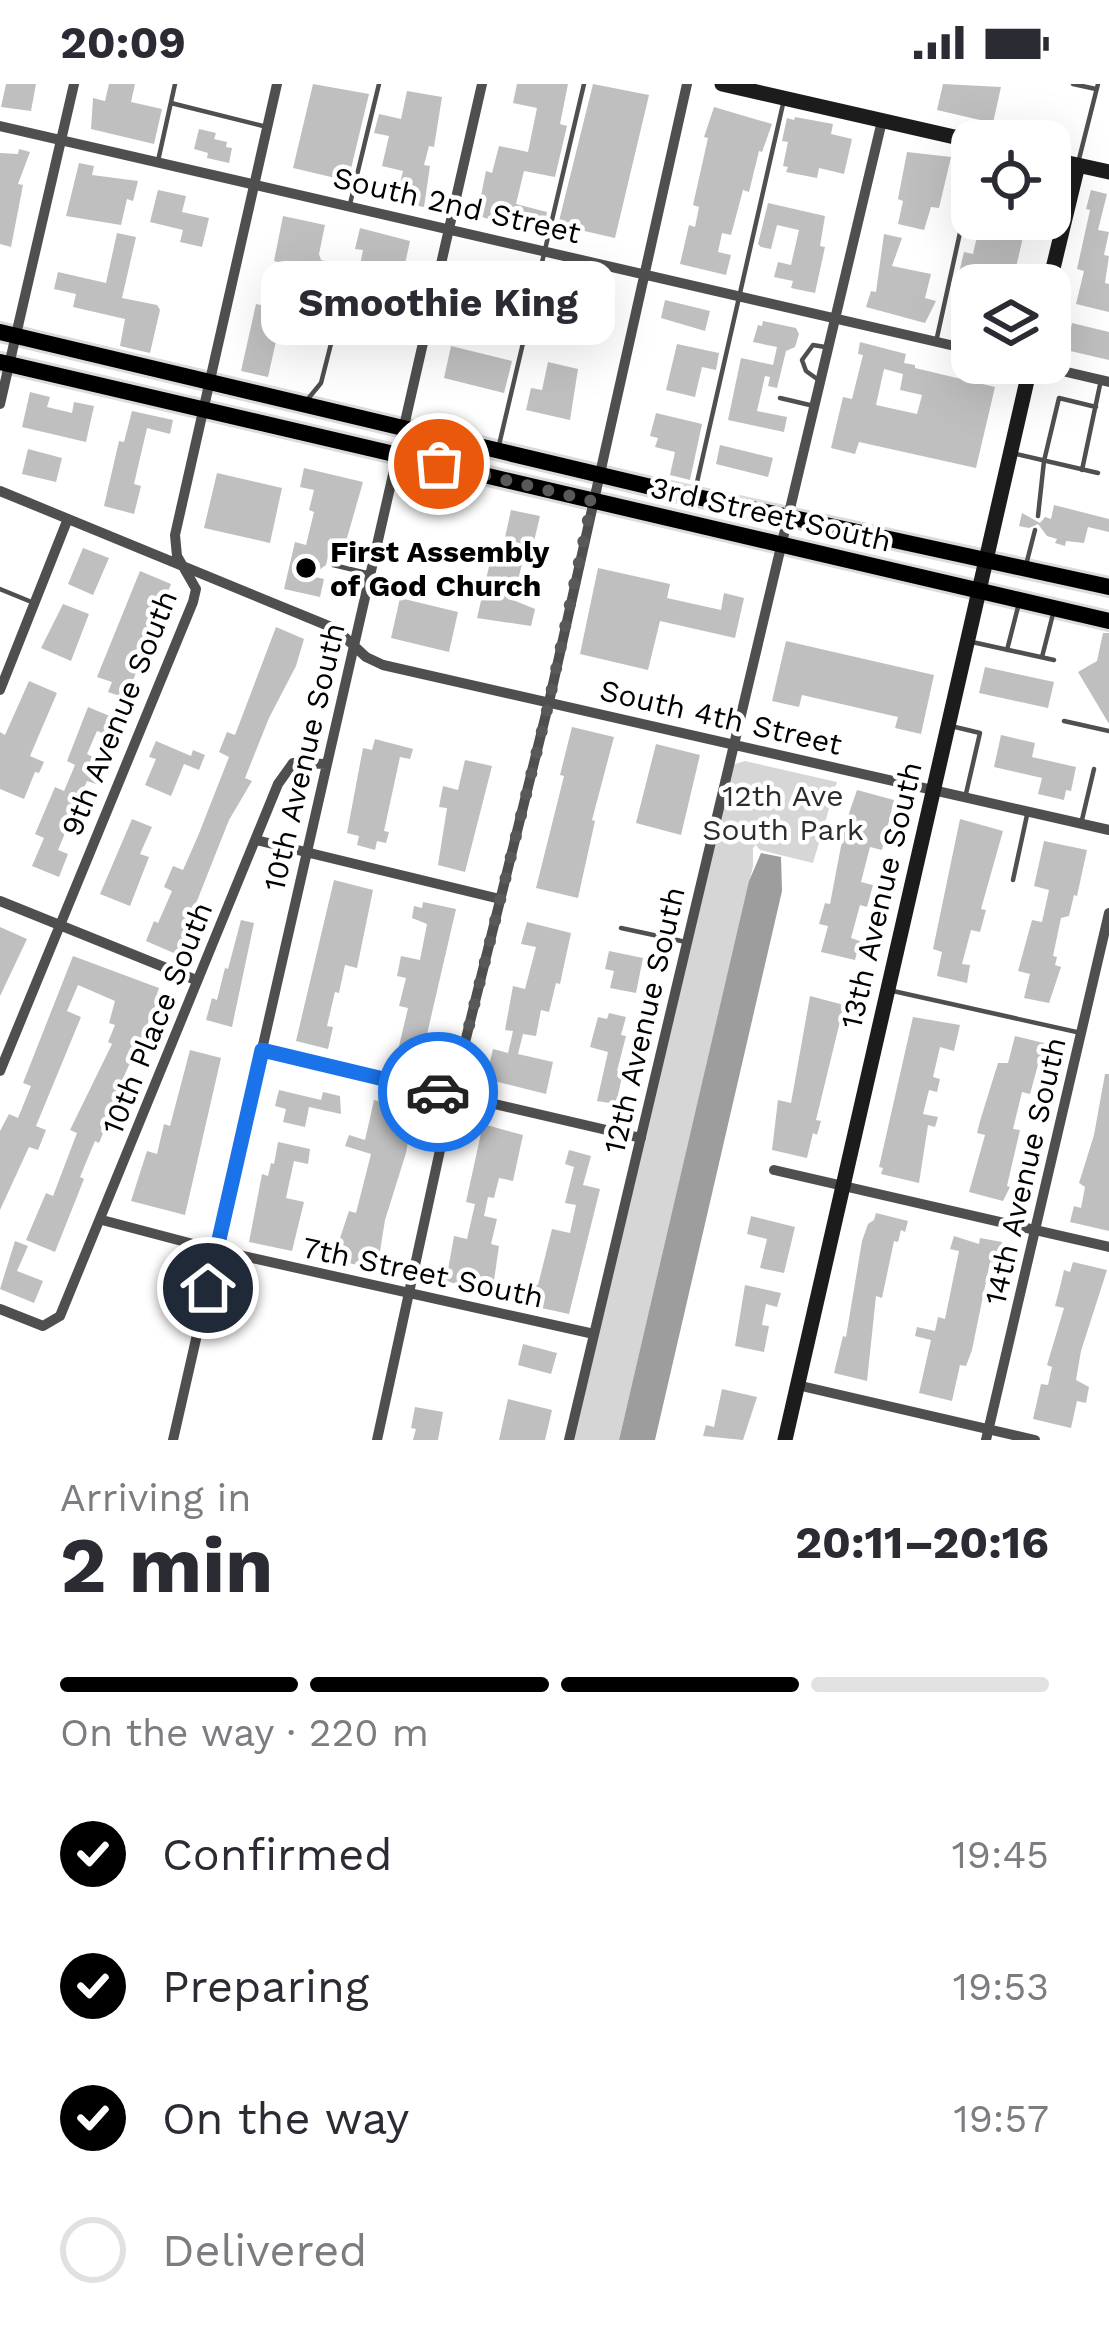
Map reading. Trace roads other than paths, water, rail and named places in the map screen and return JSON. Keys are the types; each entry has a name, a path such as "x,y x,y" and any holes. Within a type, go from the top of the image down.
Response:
{"main road":[{"name":"3rd Street South","path":"7,334 787,518 1109,587"},
{"name":"3rd Street South","path":"5,363 1109,621"}],"street":[{"path":"0,404 7,334 74,84"},
{"name":"9th Avenue South","path":"0,1071 193,602 196,590 177,556 175,535 277,84"},
{"name":"10th Avenue South","path":"173,1440 482,84"},
{"path":"377,1440 452,1095 549,702 687,84"},
{"path":"722,84 951,136"},
{"name":"12th Avenue South","path":"569,1440 882,121"},
{"name":"South 2nd Street","path":"0,126 951,345"},
{"path":"1071,164 1109,172"},
{"path":"1054,264 1078,165"},
{"path":"1071,373 1105,381"},
{"name":"13th Avenue South","path":"785,1440 1025,384"},
{"name":"South 4th Street","path":"0,491 336,629 366,657 383,665 1109,830"},
{"path":"0,690 67,521"},
{"name":"10th Place South","path":"0,1309 43,1326 60,1316 286,768 293,763 327,764"},
{"path":"256,840 500,899"},
{"path":"0,901 196,980"},
{"name":"14th Avenue South","path":"987,1435 1109,913"},
{"path":"262,1050 641,1138"},
{"path":"774,1170 1109,1246"},
{"name":"7th Street South","path":"102,1220 594,1334"},
{"path":"797,1384 987,1435 1035,1440"}],"lane":[{"path":"158,161 175,84"},
{"path":"350,204 379,84"},
{"path":"498,451 584,84"},
{"path":"1073,84 1097,86 1078,165"},
{"path":"694,496 784,98"},
{"path":"171,103 267,127"},
{"path":"936,342 958,240"},
{"path":"301,405 321,383 334,328 343,322 354,324 377,338"},
{"path":"820,381 806,371 802,360 813,345 828,347"},
{"path":"1082,470 1105,381"},
{"path":"779,398 814,406"},
{"path":"1038,516 1044,461 1059,398 1096,407"},
{"path":"1010,453 1098,473"},
{"path":"1026,567 1035,530"},
{"path":"333,566 370,574"},
{"path":"0,590 34,603"},
{"path":"1006,650 1020,599"},
{"path":"1042,657 1054,608"},
{"path":"967,641 1054,660"},
{"path":"1064,721 1109,730"},
{"path":"947,725 980,733 965,798"},
{"path":"1081,824 1094,769"},
{"path":"1012,880 1028,812"},
{"path":"621,928 687,943"},
{"path":"887,990 1081,1033"}],"place":[{"name":"Smoothie King","path":"439,464"},
{"name":"First Assembly of God Church","path":"306,568"}],"park label":[{"name":"12th Ave South Park","path":"783,812"}]}
